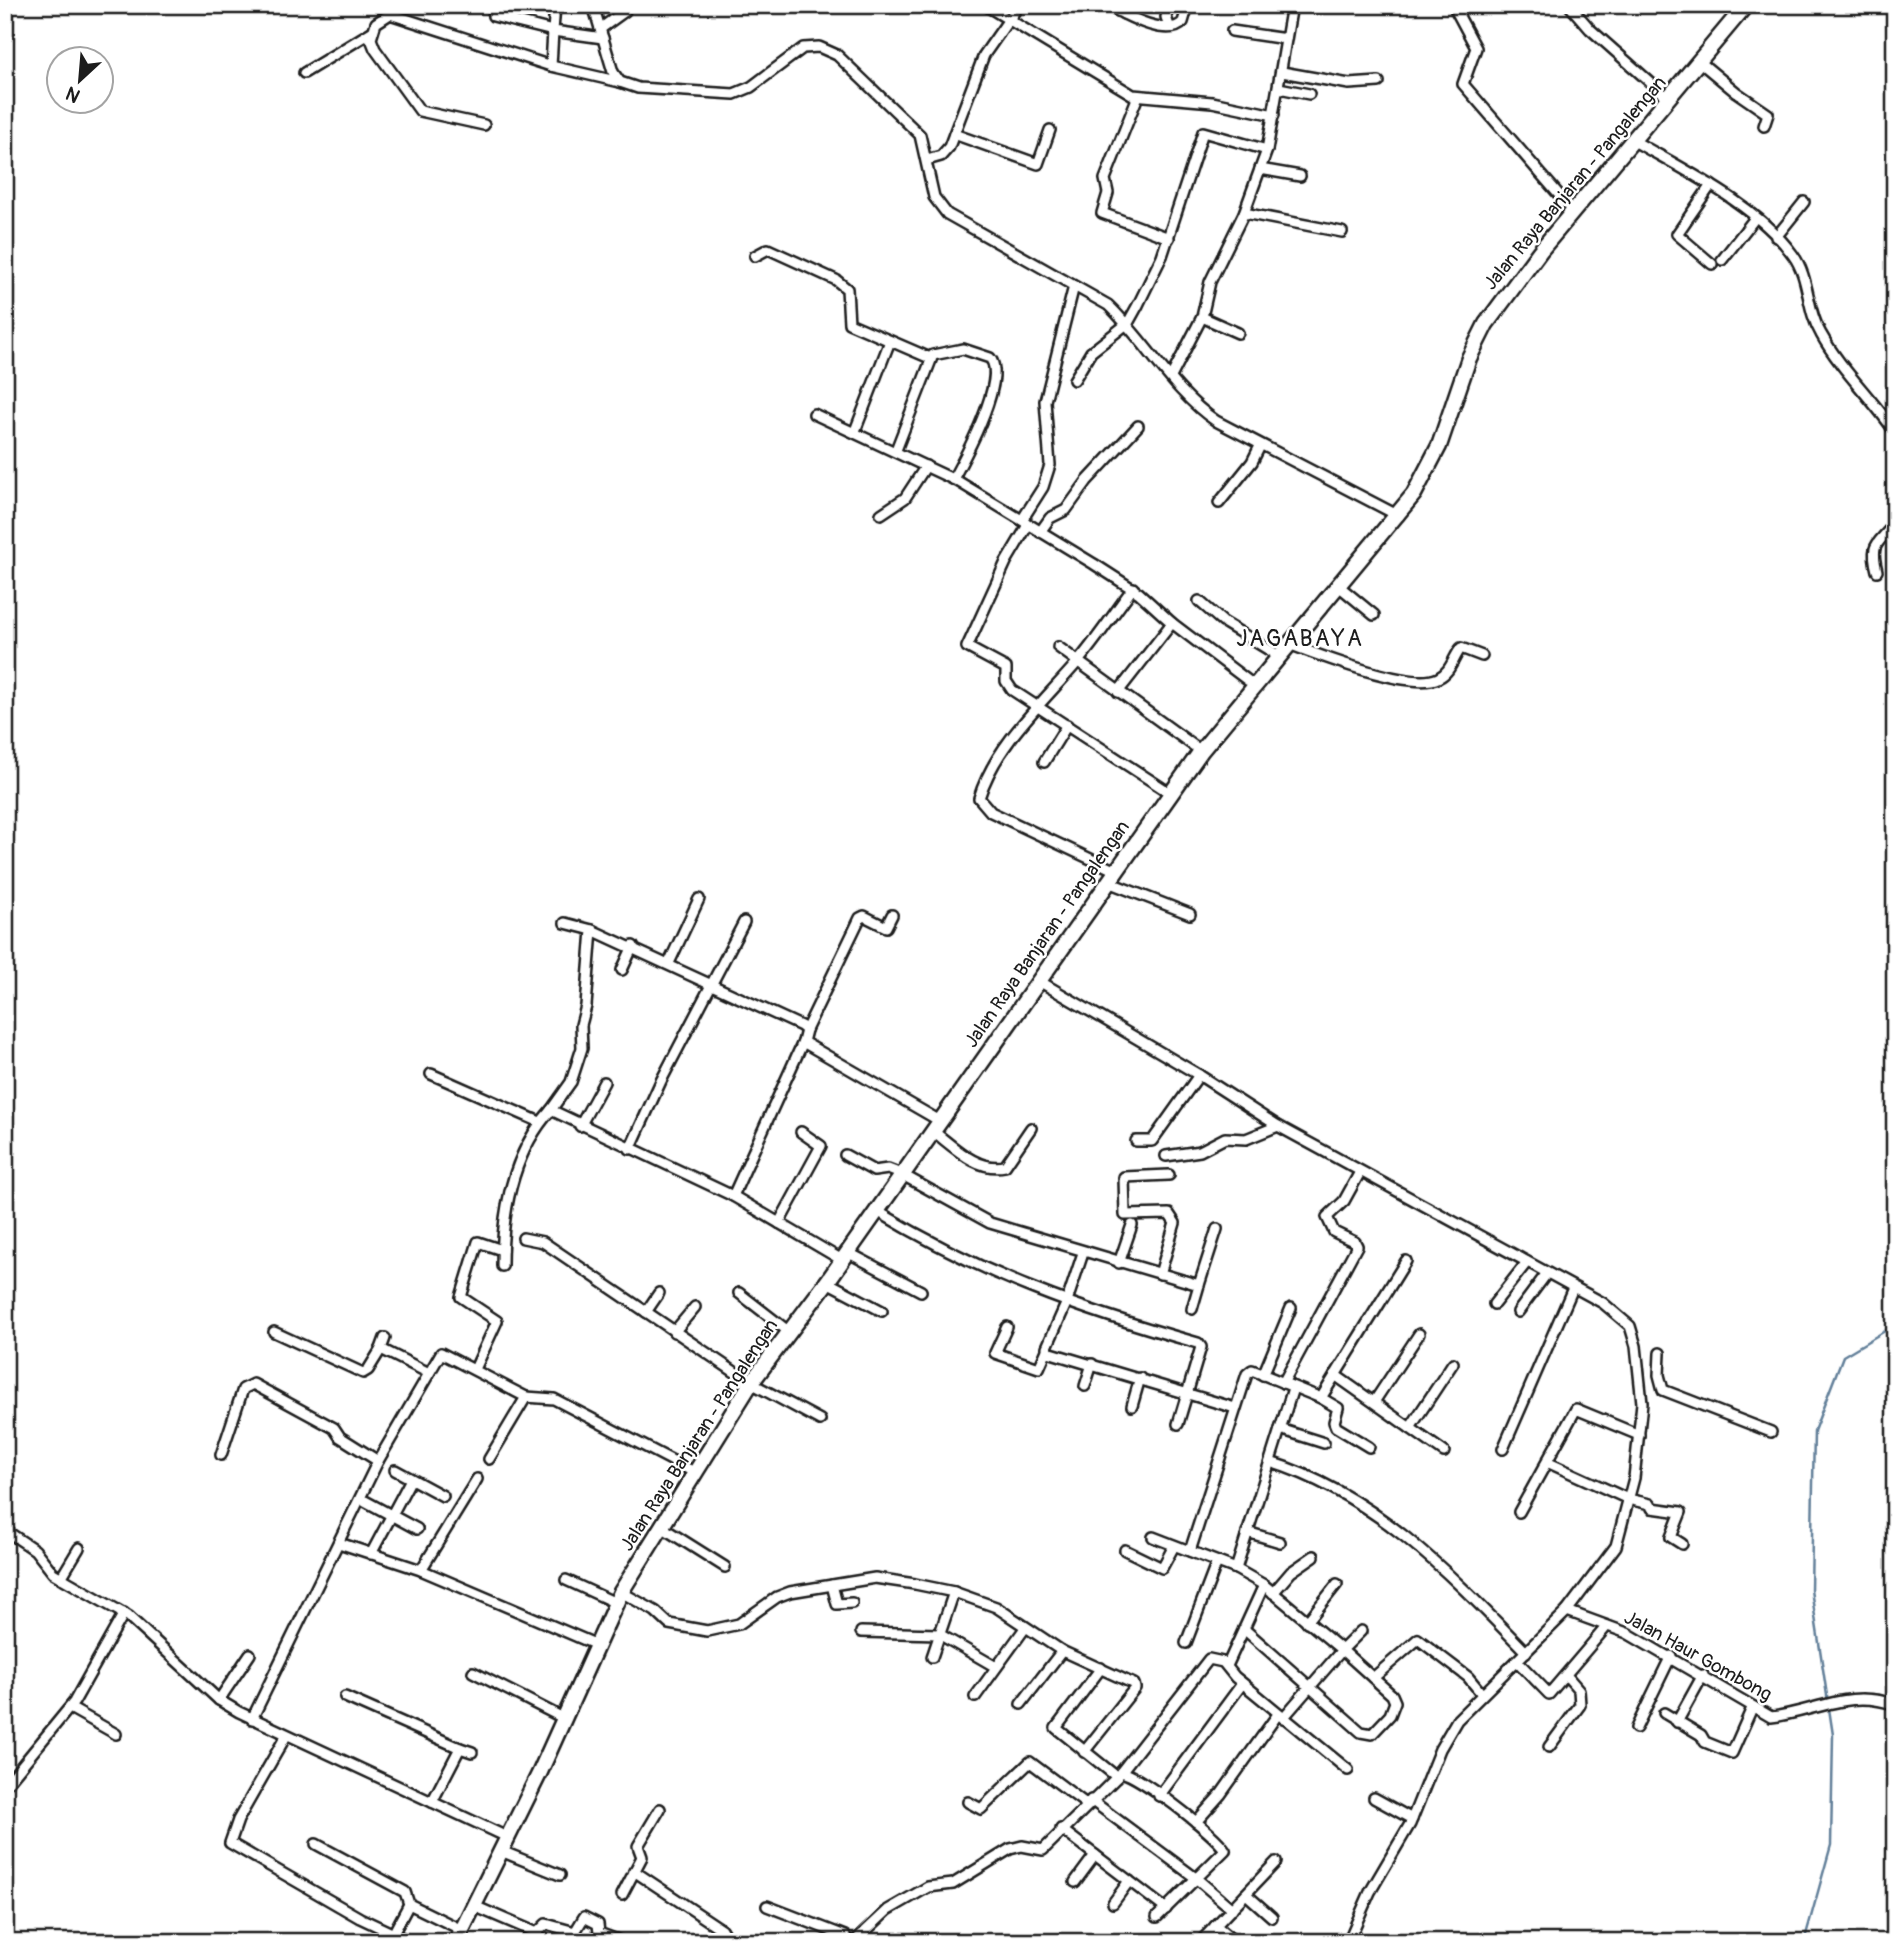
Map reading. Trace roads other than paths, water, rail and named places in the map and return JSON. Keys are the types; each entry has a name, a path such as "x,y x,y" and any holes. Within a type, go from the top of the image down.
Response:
{"main road":[{"name":"Jalan Raya Banjaran - Pangalengan","path":"459,1936 565,1719 619,1598 660,1526 751,1383 827,1283 1200,751 1399,516 1430,468 1474,344 1514,284 1746,5"}],"street":[{"path":"551,66 555,5"},
{"path":"593,5 613,72 620,82"},
{"path":"985,5 1126,92 1138,96 1212,102 1274,115"},
{"path":"927,160 944,153 984,55 1019,5"},
{"path":"1169,26 1166,17 1170,5"},
{"path":"1111,6 1125,10 1152,26 1180,26 1188,5"},
{"path":"1171,377 1202,317 1210,282 1244,214 1266,150 1282,72 1291,8 1274,5"},
{"path":"1453,5 1476,48 1463,84 1573,211"},
{"path":"1569,5 1668,99"},
{"path":"493,16 553,31 601,34 625,11"},
{"path":"484,125 421,111 382,62 372,39 380,18 390,14 551,66 661,91 723,95 740,92 751,87 803,48 818,47 836,55 920,135 927,160 928,178 934,197 944,211 1108,305 1128,323 1171,377 1207,415 1260,446 1399,516"},
{"path":"303,73 373,31"},
{"path":"1232,31 1286,39"},
{"path":"1700,62 1768,114 1764,127"},
{"path":"1282,72 1349,84 1379,82"},
{"path":"1279,88 1310,94"},
{"path":"1138,96 1105,179 1108,193 1102,213 1169,238"},
{"path":"954,134 1038,164 1050,130"},
{"path":"1074,380 1094,350 1128,323 1169,238 1203,132 1266,150"},
{"path":"1634,141 1711,185 1776,237 1800,265 1819,332 1835,357 1895,432"},
{"path":"1260,169 1300,176"},
{"path":"1711,185 1678,234 1712,264"},
{"path":"1776,237 1804,202"},
{"path":"1244,214 1342,232"},
{"path":"1722,260 1755,218"},
{"path":"755,256 768,249 836,280 846,289 849,323 930,358"},
{"path":"1074,286 1045,401 1050,465 1043,487 967,647 1006,668 1007,686 1170,793"},
{"path":"1202,317 1238,333"},
{"path":"855,431 890,341"},
{"path":"896,450 930,358 935,354 962,349 983,354 995,364 979,430 953,479"},
{"path":"814,414 896,450 953,479 1133,587 1172,623 1255,686"},
{"path":"1040,532 1050,518 1066,510 1087,481 1138,426"},
{"path":"1219,503 1252,462 1260,446"},
{"path":"881,514 905,498 926,466"},
{"path":"1877,571 1873,554 1875,544 1895,522"},
{"path":"1133,587 1077,663 1002,750 986,775 979,798 991,812 1190,914"},
{"path":"1340,587 1374,615"},
{"path":"1199,601 1223,622 1279,656"},
{"path":"1118,692 1172,623"},
{"path":"1289,644 1346,666 1426,682 1448,671 1461,649 1482,656"},
{"path":"1058,647 1200,751"},
{"path":"1044,762 1068,725"},
{"path":"669,963 699,899"},
{"path":"733,1196 806,1030 860,918 864,916 886,927 892,915"},
{"path":"630,1149 661,1081 744,922"},
{"path":"565,923 633,946 806,1030"},
{"path":"502,1266 502,1229 512,1178 540,1122 571,1082 582,1048 581,1026 586,1006 592,930"},
{"path":"622,970 633,946"},
{"path":"1039,981 1199,1075 1278,1126 1603,1303 1630,1326 1642,1403 1628,1499 1616,1546 1567,1611 1457,1720 1443,1743 1412,1819 1370,1892 1348,1942"},
{"path":"803,1042 936,1126 976,1163 996,1168 1005,1166 1031,1128"},
{"path":"431,1074 540,1122"},
{"path":"1136,1141 1152,1141 1199,1075"},
{"path":"580,1126 604,1082"},
{"path":"551,1110 733,1196 779,1223 921,1291"},
{"path":"1166,1156 1200,1151 1225,1138 1246,1139 1278,1126"},
{"path":"779,1223 821,1146 801,1132"},
{"path":"845,1155 874,1171 888,1169 901,1174 990,1223 1083,1253 1199,1285"},
{"path":"1283,1382 1357,1247 1355,1242 1334,1232 1327,1217 1344,1201 1360,1172"},
{"path":"1160,1274 1175,1223 1169,1214 1125,1215 1124,1177 1169,1175"},
{"path":"877,1211 970,1262 1066,1304 1198,1342 1201,1347 1178,1424"},
{"path":"1119,1263 1132,1225"},
{"path":"1192,1309 1217,1229"},
{"path":"523,1238 543,1241 751,1383 820,1420"},
{"path":"475,1369 497,1321 461,1297 478,1242 502,1250"},
{"path":"1007,1327 995,1353 1039,1368 1066,1304 1083,1253"},
{"path":"1321,1398 1406,1261"},
{"path":"1494,1304 1527,1262"},
{"path":"1518,1312 1547,1273"},
{"path":"827,1283 882,1311"},
{"path":"1503,1449 1573,1288"},
{"path":"646,1312 659,1293"},
{"path":"739,1293 788,1331"},
{"path":"674,1332 695,1307"},
{"path":"1263,1375 1291,1308"},
{"path":"274,1332 363,1373 368,1370 385,1338"},
{"path":"1374,1402 1419,1334"},
{"path":"381,1349 429,1373"},
{"path":"1047,1350 1235,1408"},
{"path":"252,1719 378,1461 441,1353 526,1397 554,1399 694,1472"},
{"path":"1660,1353 1659,1374 1663,1390 1771,1432"},
{"path":"1410,1428 1453,1363"},
{"path":"1085,1386 1092,1364"},
{"path":"1190,1551 1249,1372 1283,1382 1338,1408 1334,1422 1336,1427 1369,1447"},
{"path":"1335,1375 1444,1452"},
{"path":"1132,1406 1140,1378"},
{"path":"221,1455 243,1389 253,1384 334,1428 340,1437 378,1461"},
{"path":"1236,1569 1293,1388"},
{"path":"489,1459 526,1397"},
{"path":"1520,1512 1577,1408 1639,1435"},
{"path":"1280,1429 1324,1443"},
{"path":"1270,1462 1325,1485 1380,1517 1445,1569 1526,1652"},
{"path":"1549,1463 1628,1499 1650,1504 1653,1508 1681,1512 1671,1537 1682,1544"},
{"path":"395,1470 443,1496"},
{"path":"371,1554 411,1479"},
{"path":"421,1570 477,1479"},
{"path":"365,1501 417,1529"},
{"path":"660,1526 725,1567"},
{"path":"5,1530 35,1550 61,1578 124,1613 219,1700 286,1736 432,1802 560,1875"},
{"path":"1247,1532 1280,1542"},
{"path":"1153,1537 1236,1569 1264,1585 1373,1678 1395,1702 1390,1715 1372,1734 1361,1732 1244,1629"},
{"path":"339,1543 421,1570 597,1644"},
{"path":"1125,1550 1162,1568 1174,1546"},
{"path":"61,1578 79,1548"},
{"path":"1273,1593 1291,1572 1314,1556"},
{"path":"1186,1643 1217,1562"},
{"path":"566,1580 655,1611 669,1624 707,1631 739,1624 777,1597 790,1592 875,1578 954,1592 1003,1611 1062,1651 1134,1684 1135,1688 1084,1752"},
{"path":"1307,1622 1337,1584"},
{"path":"832,1585 837,1604 852,1603"},
{"path":"1227,1666 1264,1585"},
{"path":"932,1657 954,1592"},
{"name":"Jalan Haur Gombong","path":"1567,1611 1607,1626 1671,1656 1752,1708 1771,1717 1844,1698 1873,1698 1895,1705"},
{"path":"5,1786 70,1708 124,1613"},
{"path":"1517,1661 1548,1693 1607,1626"},
{"path":"975,1697 1025,1628"},
{"path":"1196,1822 1281,1716 1361,1631"},
{"path":"861,1632 939,1634 996,1667"},
{"path":"1373,1678 1418,1639 1468,1677 1482,1693"},
{"path":"1021,1704 1062,1651"},
{"path":"219,1700 250,1654"},
{"path":"1636,1728 1671,1656"},
{"path":"766,1906 843,1939 855,1941 888,1910 928,1887 953,1884 1010,1849 1021,1846 1043,1850 1061,1829 1119,1775 1206,1661 1216,1659 1227,1666 1242,1684 1348,1770"},
{"path":"1101,1668 1056,1728 1084,1752 1119,1775 1136,1777 1196,1822 1225,1850 1157,1917"},
{"path":"473,1672 565,1719"},
{"path":"1549,1747 1580,1705 1579,1690 1566,1675"},
{"path":"1677,1722 1703,1675"},
{"path":"1159,1796 1242,1684"},
{"path":"345,1697 472,1752"},
{"path":"70,1708 116,1734"},
{"path":"1664,1713 1701,1735 1711,1745 1732,1753 1752,1708"},
{"path":"286,1736 238,1820 230,1843 360,1918 411,1942"},
{"path":"432,1802 460,1748"},
{"path":"968,1802 981,1810 1030,1762 1197,1879 1232,1909"},
{"path":"1374,1798 1412,1819"},
{"path":"622,1895 642,1857 638,1846 660,1809"},
{"path":"1061,1829 1166,1909"},
{"path":"316,1844 405,1892 409,1904 459,1936"},
{"path":"1075,1882 1095,1855"},
{"path":"1200,1942 1276,1862"},
{"path":"634,1871 721,1929 729,1942"},
{"path":"1113,1903 1129,1881"},
{"path":"1246,1894 1272,1916"},
{"path":"393,1934 409,1904"},
{"path":"474,1906 537,1933 547,1924 575,1932 584,1917 598,1924 599,1933 623,1942"},
{"path":"1215,1926 1234,1942"}],"waterway":[{"path":"1804,1942 1831,1845 1833,1735 1811,1590 1814,1431 1843,1356 1895,1325"}],"district":[{"name":"JAGABAYA","path":"1300,638"}]}
